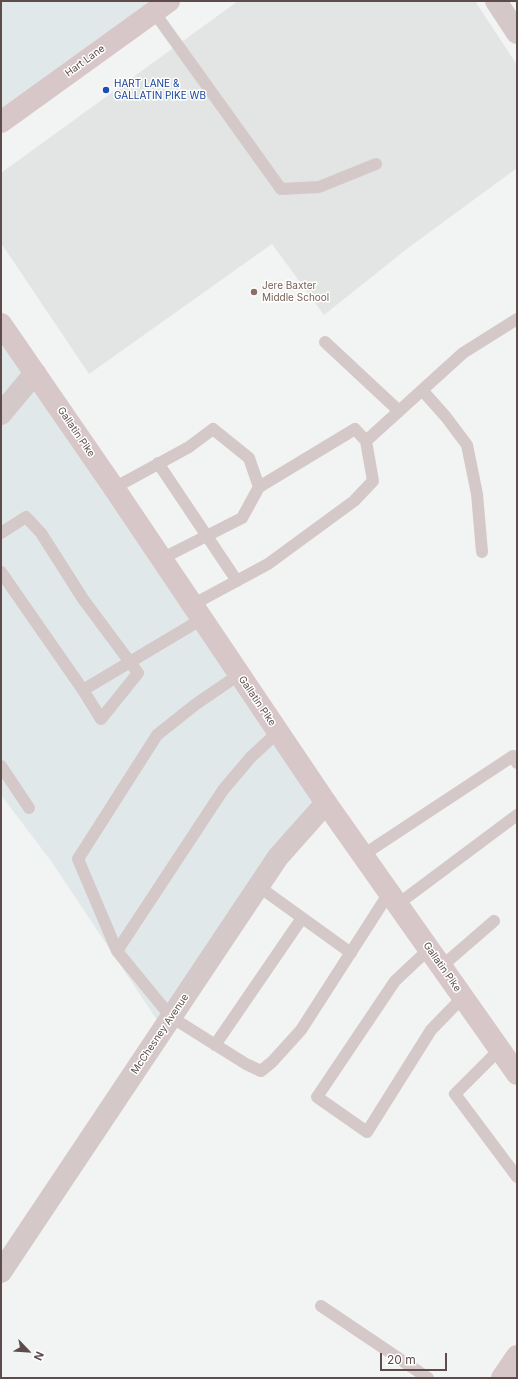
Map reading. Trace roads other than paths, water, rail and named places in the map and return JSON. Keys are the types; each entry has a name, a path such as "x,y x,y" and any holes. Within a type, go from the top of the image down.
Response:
{"main road":[{"name":"Hart Lane","path":"1,122 161,6"},
{"name":"Gallatin Pike","path":"1,324 114,488 326,803 517,1074"},
{"path":"502,1378 517,1356"}],"street":[{"path":"496,1 517,33"},
{"path":"1,414 35,372"},
{"name":"McChesney Avenue","path":"1,1272 278,857 326,803"}],"lane":[{"path":"161,6 281,189 319,187 376,164"},
{"path":"366,441 463,353 517,319"},
{"path":"325,342 399,412"},
{"path":"422,390 446,417 467,445 477,494 482,552"},
{"path":"114,488 188,447 213,429 249,458 259,487"},
{"path":"82,690 131,662 237,581 268,564 333,518 354,501 373,481 366,441 355,429 259,487 242,518 161,559"},
{"path":"158,463 237,581"},
{"path":"1,533 26,517 41,533 83,599 138,673 102,719 1,572"},
{"path":"240,674 196,704 157,735 78,859 117,951 171,1017 246,1064 261,1071 272,1062 301,1030 351,952 394,898 517,815"},
{"path":"117,951 223,790 251,757 278,732"},
{"path":"363,855 513,756 517,763"},
{"path":"1,766 29,808"},
{"path":"258,886 351,952"},
{"path":"215,1045 302,918"},
{"path":"442,966 494,921"},
{"path":"429,949 394,981 317,1097 367,1132 430,1030 463,997"},
{"path":"500,1049 456,1094 517,1178"},
{"path":"322,1306 428,1378"}],"place":[{"name":"HART LANE & GALLATIN PIKE WB","path":"106,90"},
{"name":"Jere Baxter Middle School","path":"254,292"}]}
